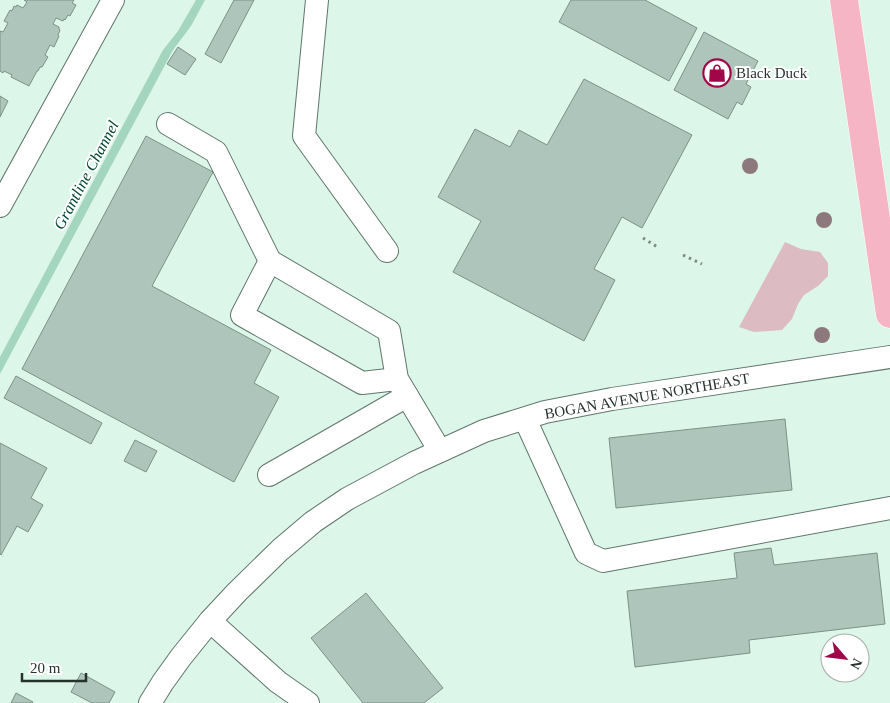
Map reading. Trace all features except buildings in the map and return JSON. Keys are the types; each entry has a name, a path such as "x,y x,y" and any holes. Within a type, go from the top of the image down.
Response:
{"main road":[{"path":"844,0 890,314"}],"street":[{"path":"0,206 112,0"},
{"path":"317,0 304,136 387,251"},
{"path":"168,124 216,152 270,261 390,331 402,388 440,451"},
{"path":"270,261 242,315 362,384 402,388"},
{"name":"BOGAN AVENUE NORTHEAST","path":"150,703 181,657 210,621 280,550 313,522 347,499 414,463 484,432 545,412 612,399 890,357"},
{"path":"269,475 402,388"},
{"path":"525,419 586,552 603,561 890,508"},
{"path":"210,621 271,676 308,703"}],"path":[{"path":"643,238 660,248"},
{"path":"683,255 702,264"}],"shaded area":[{"path":"196,0 205,0 191,26 173,50 0,374 0,357 163,50 178,31"},
{"path":"785,242 801,249 820,252 828,263 828,276 818,286 804,295 792,319 782,330 754,332 739,327"}],"place":[{"name":"Black Duck","path":"717,73"}],"water label":[{"name":"Grantline Channel","path":"86,175"}]}
